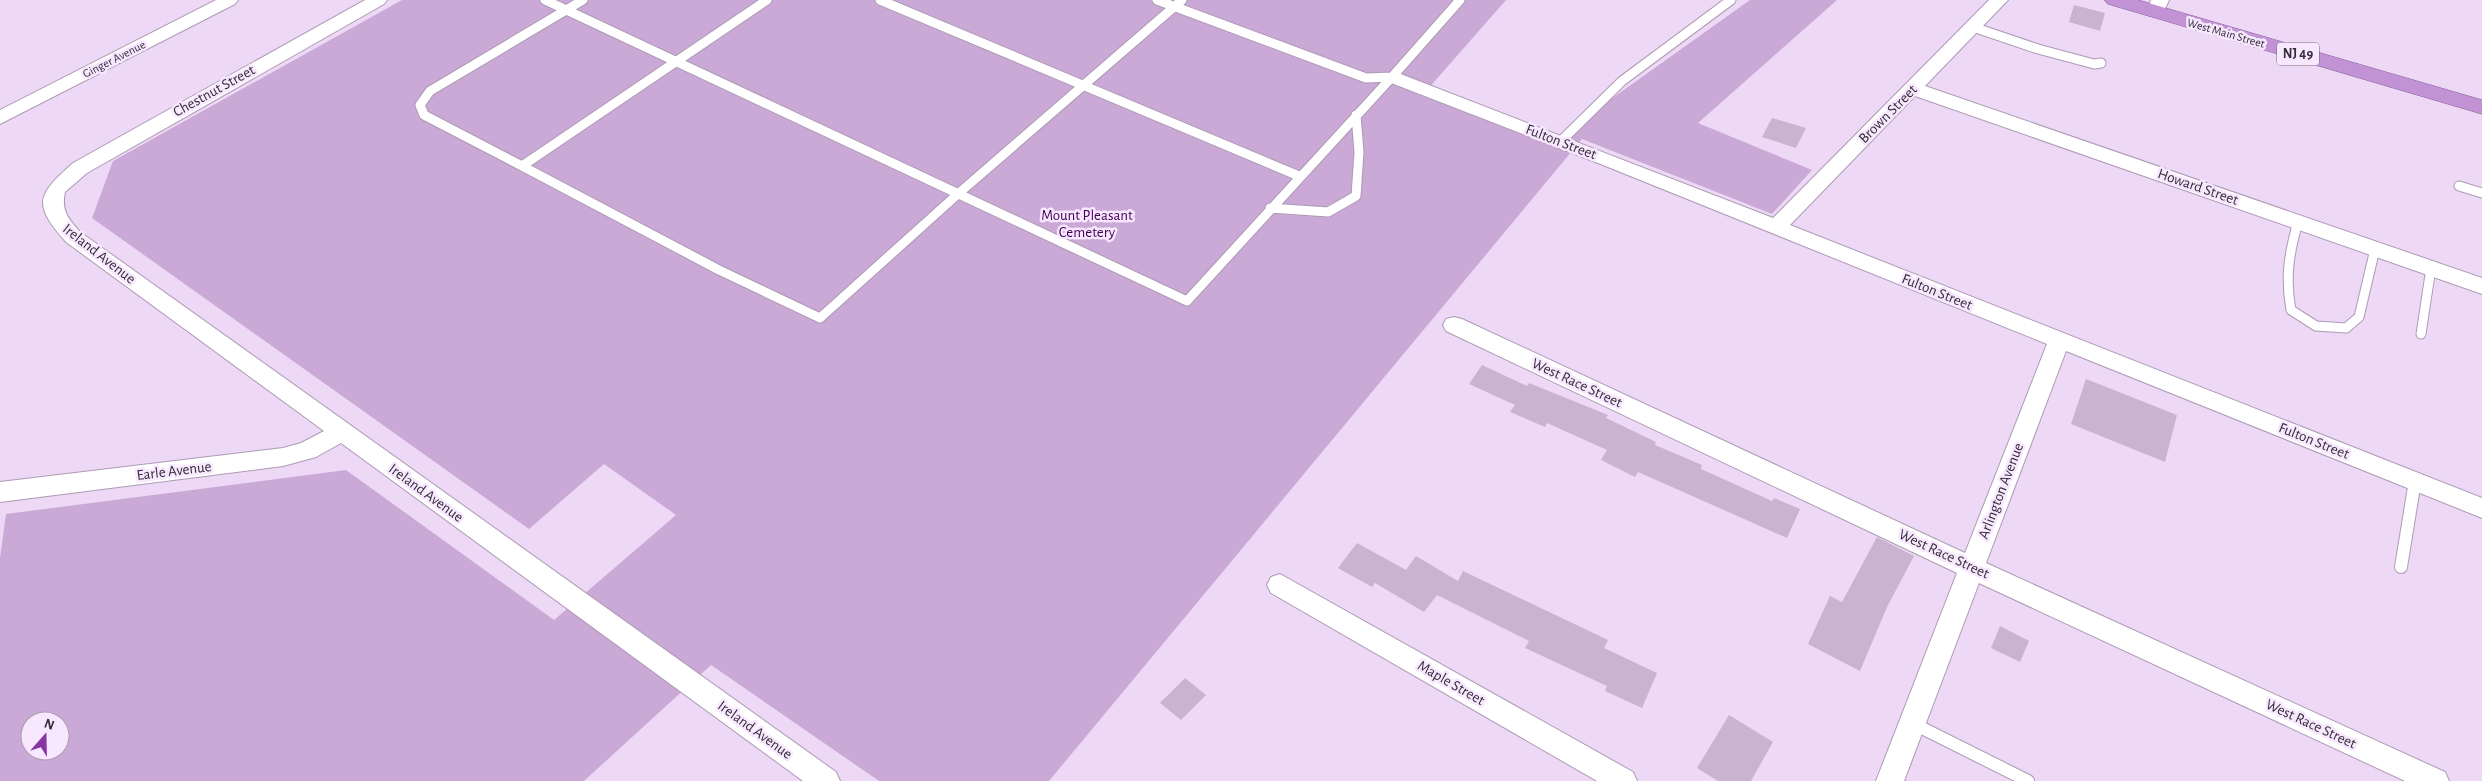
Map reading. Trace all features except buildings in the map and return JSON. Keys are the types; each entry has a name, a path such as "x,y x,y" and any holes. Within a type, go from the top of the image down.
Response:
{"highway":[{"name":"West Main Street","path":"2115,0 2158,6 2482,107"}],"street":[{"name":"Ginger Avenue","path":"0,118 229,0"},
{"path":"344,0 361,9"},
{"name":"Chestnut Street","path":"56,189 66,178 97,157 378,0"},
{"name":"Brown Street","path":"1776,227 1914,89 1999,0"},
{"name":"Fulton Street","path":"1392,77 1561,141 2482,508"},
{"name":"Howard Street","path":"1914,89 2482,286"},
{"name":"Ireland Avenue","path":"56,189 53,212 57,222 73,237 825,781"},
{"name":"West Race Street","path":"1454,325 1972,568 2435,781"},
{"name":"Arlington Avenue","path":"1890,781 2059,340"},
{"name":"Earle Avenue","path":"0,492 283,457 308,450 342,432"},
{"name":"Maple Street","path":"1280,584 1623,781"}],"lane":[{"path":"545,0 1187,301 1460,0"},
{"path":"583,0 430,91 420,105 424,115 719,270 820,318 959,193 1085,86 1178,3"},
{"path":"522,166 767,0"},
{"path":"880,0 1299,176"},
{"path":"1157,0 1178,3 1366,78 1392,77"},
{"path":"1561,141 1622,81 1730,0"},
{"path":"1973,27 2038,50 2094,64 2101,63"},
{"path":"1270,208 1328,212 1356,196 1359,152 1356,115"},
{"path":"2459,186 2482,193"},
{"path":"2298,222 2288,260 2285,284 2290,310 2316,326 2346,328 2359,318 2375,249"},
{"path":"2421,334 2431,268"},
{"path":"2401,567 2415,481"},
{"path":"1912,723 2028,781"}],"green space":[{"name":"Mount Pleasant Cemetery","path":"402,0 1506,0 1427,90 1548,144 1750,0 1837,0 1698,123 1812,170 1772,214 1582,139 1049,781 879,781 711,665 584,781 0,781 0,558 6,514 346,470 554,620 676,515 604,464 529,529 92,218 113,161"}]}
